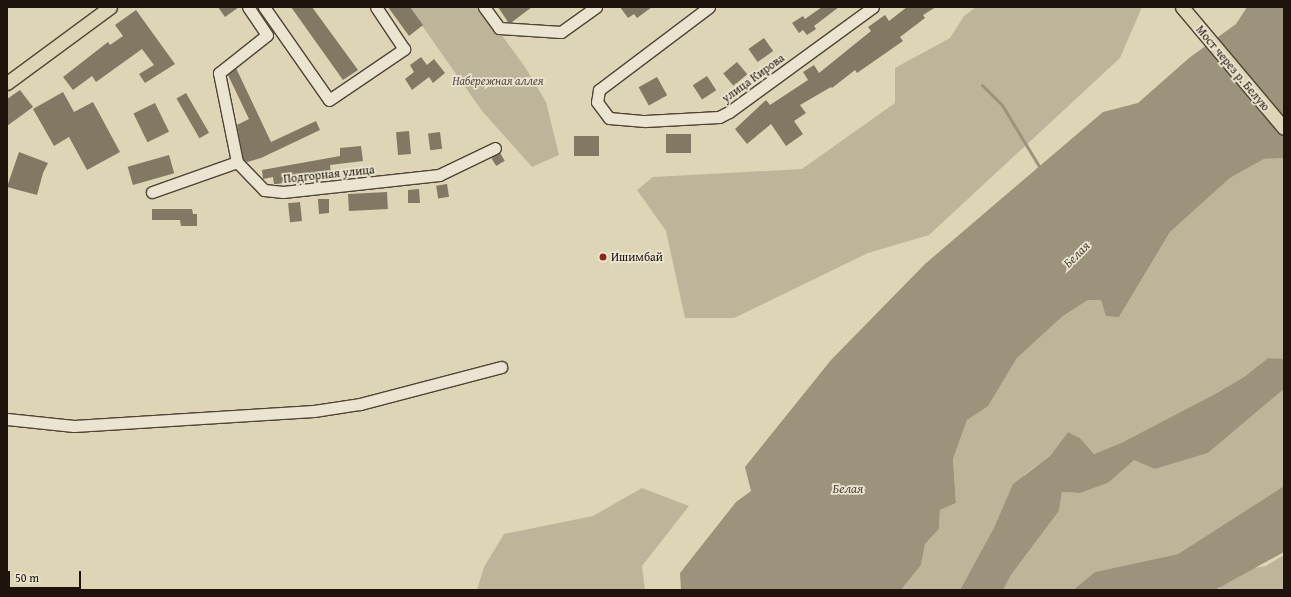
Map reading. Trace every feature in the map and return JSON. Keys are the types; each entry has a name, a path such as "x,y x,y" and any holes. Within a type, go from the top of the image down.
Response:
{"main road":[{"path":"7,82 110,7"},
{"name":"Мост через р. Белую","path":"1182,7 1284,128"}],"street":[{"path":"152,192 237,162 219,72 267,35 248,7"},
{"path":"264,7 329,100 404,49 376,7"},
{"path":"484,7 499,28 561,32 596,7"},
{"name":"улица Кирова","path":"709,7 599,90 596,96 597,102 605,114 615,119 645,121 719,117 729,112 873,7"},
{"name":"Подгорная улица","path":"237,162 264,190 283,192 440,175 495,148"},
{"path":"7,419 74,426 314,411 360,404 501,367"}],"green space":[{"name":"Набережная аллея","path":"409,7 481,7 525,67 546,102 559,155 532,167 482,111"},
{"path":"976,7 1142,7 1120,58 929,235 868,253 734,318 685,318 666,231 637,190 653,177 802,169 895,103 895,68 950,38 964,16"},
{"path":"1284,158 1283,360 1268,358 1244,377 1215,394 1121,443 1094,454 1080,438 1068,432 1050,456 1025,474 960,590 901,590 921,565 925,544 939,529 940,510 956,503 953,459 967,420 988,405 1017,358 1063,316 1088,300 1101,300 1119,317 1170,232 1230,178 1264,159"},
{"path":"1284,389 1284,486 1178,554 1095,572 1073,590 1003,590 1011,575 1059,511 1062,492 1080,493 1108,483 1134,459 1155,469 1208,453"},
{"path":"642,488 689,506 642,566 645,590 477,590 484,567 504,534 593,516"},
{"path":"1284,555 1284,590 1219,590 1222,578 1235,571 1266,566"}],"water":[{"name":"Белая","path":"1247,7 1284,7 1284,158 1264,159 1230,178 1170,232 1119,317 1106,316 1101,300 1088,300 1063,316 1017,358 988,406 967,420 953,459 956,503 940,510 939,529 925,544 921,565 901,590 681,590 680,573 736,502 751,491 745,467 831,360 925,264 1103,112 1138,103 1189,58 1236,24"},
{"path":"1268,358 1284,359 1284,389 1208,453 1155,469 1134,460 1108,483 1080,493 1062,492 1059,511 1011,575 1003,590 960,590 994,528 1013,484 1050,456 1068,432 1080,438 1094,454 1121,443 1215,394 1244,377"},
{"path":"1284,486 1284,552 1215,590 1073,590 1095,572 1178,554"}],"building":[{"path":"218,7 239,7 225,17"},
{"path":"291,7 312,7 358,70 343,80"},
{"path":"388,7 410,7 423,25 409,36"},
{"path":"498,7 532,7 512,22 508,22"},
{"path":"620,7 652,7 637,18 634,14 628,18"},
{"path":"822,7 839,7 814,26 816,29 807,35 803,30 799,33 792,23 803,16 805,19"},
{"path":"907,7 936,7 923,15 925,18 900,37 903,41 857,73 855,70 832,88 831,87 800,105 806,113 794,121 803,134 786,146 771,124 747,144 735,129 766,100 770,105 808,80 803,72 814,65 819,73 871,31 868,27 885,15 889,21"},
{"path":"136,10 175,64 145,83 139,74 154,65 142,49 96,82 92,76 73,90 63,77 108,42 110,45 123,36 115,25"},
{"path":"764,38 773,51 758,62 748,49"},
{"path":"421,57 427,65 434,59 445,73 433,83 429,77 412,90 405,79 414,72 410,65"},
{"path":"737,62 747,74 733,86 723,74"},
{"path":"236,68 271,142 316,121 320,130 261,158 247,162 243,159 237,125 249,119 228,75"},
{"path":"707,76 716,90 702,100 693,85"},
{"path":"657,77 667,95 649,106 639,87"},
{"path":"20,90 33,107 7,126 7,99"},
{"path":"63,92 74,112 93,102 120,152 87,170 69,137 54,146 33,109"},
{"path":"186,93 209,133 199,138 176,98"},
{"path":"155,103 169,132 147,142 133,114"},
{"path":"409,131 411,154 398,155 396,132"},
{"path":"440,132 442,149 430,150 428,133"},
{"path":"666,134 691,134 691,153 666,153"},
{"path":"574,136 599,136 599,156 574,156"},
{"path":"361,146 363,161 330,165 331,175 277,184 274,184 273,177 263,179 262,170 340,156 340,148"},
{"path":"19,152 48,163 43,173 37,195 7,187"},
{"path":"500,153 505,161 496,166 492,158"},
{"path":"169,155 174,173 133,185 128,167"},
{"path":"447,184 449,197 438,199 436,186"},
{"path":"419,189 420,203 408,203 408,190"},
{"path":"387,192 388,209 349,211 348,194"},
{"path":"318,199 329,199 329,213 319,214"},
{"path":"300,202 302,221 290,222 288,203"},
{"path":"152,209 192,209 193,214 197,214 197,226 181,226 180,220 152,220"}],"waterway":[{"path":"982,85 1002,105 1039,166"}],"place":[{"name":"Ишимбай","path":"603,257"}]}
